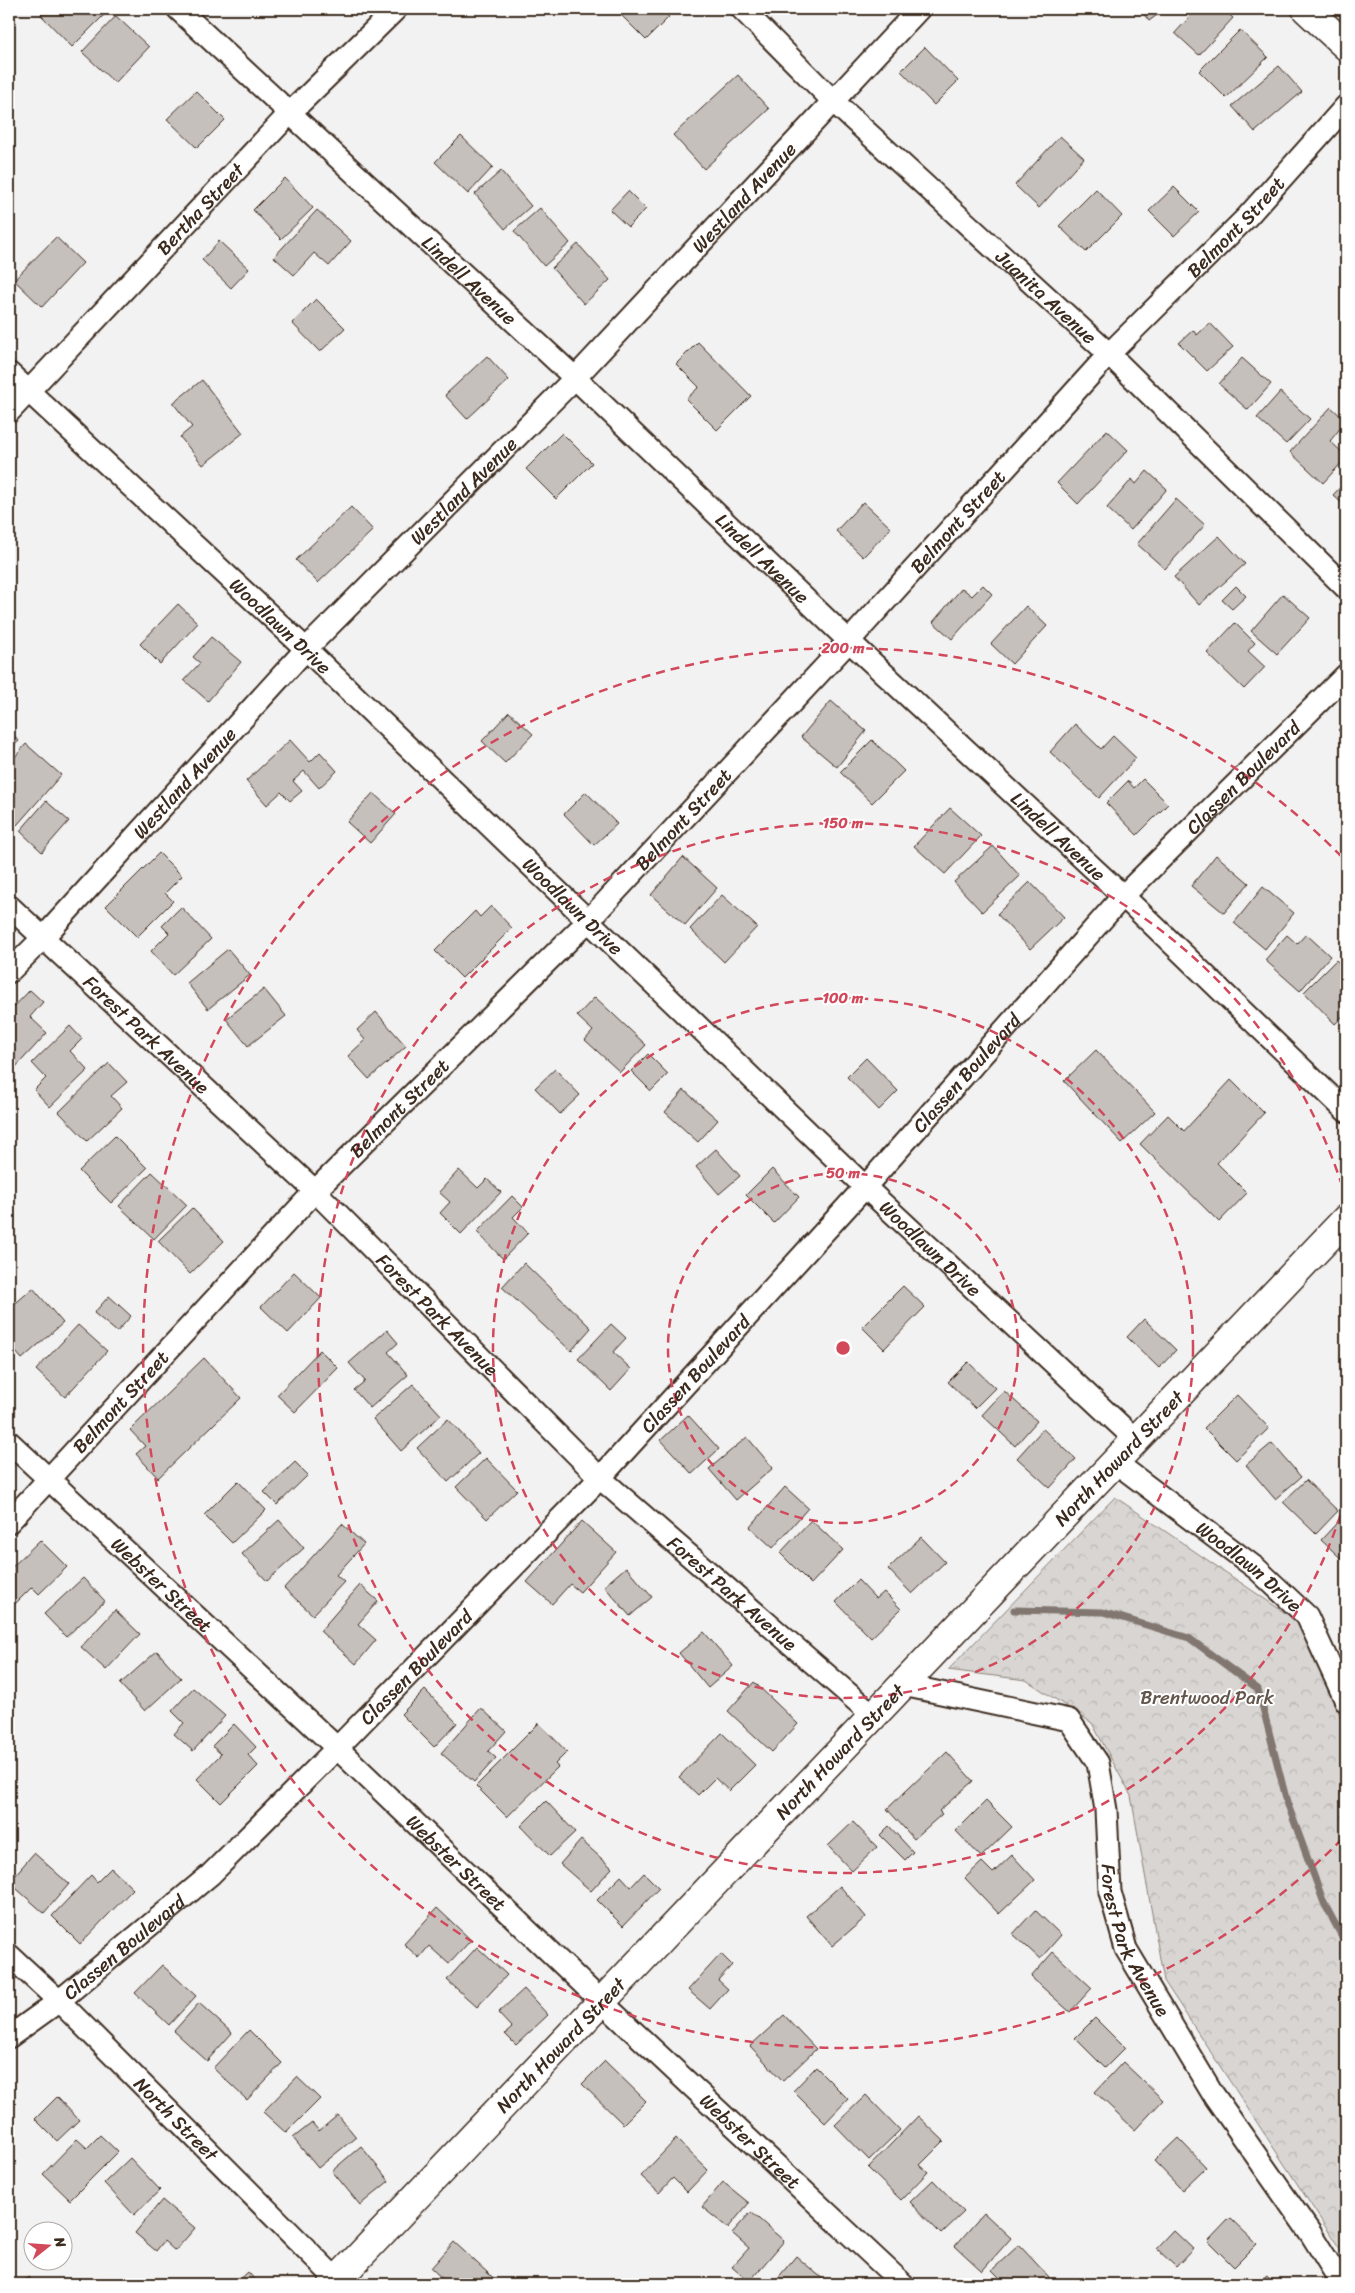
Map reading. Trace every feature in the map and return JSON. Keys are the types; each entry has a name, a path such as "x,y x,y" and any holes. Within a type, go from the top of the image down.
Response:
{"street":[{"name":"Lindell Avenue","path":"178,9 576,378 849,641 1123,896 1346,1111"},
{"name":"Bertha Street","path":"9,412 290,113 396,9"},
{"name":"Juanita Avenue","path":"742,9 834,102 1109,354 1346,588"},
{"name":"Westland Avenue","path":"9,972 306,649 576,378 919,9"},
{"path":"1306,9 1346,46"},
{"name":"Belmont Street","path":"9,1522 315,1191 589,920 849,641 1109,354 1247,217 1346,106"},
{"name":"Woodlawn Drive","path":"9,373 306,649 864,1187 1136,1440"},
{"name":"Classen Boulevard","path":"9,2037 59,2001 210,1875 337,1748 600,1478 864,1187 1123,896 1346,675"},
{"name":"Forest Park Avenue","path":"9,906 315,1191 600,1478 874,1716"},
{"name":"North Howard Street","path":"337,2283 1346,1220"},
{"name":"Webster Street","path":"9,1442 337,1748 602,2002 903,2284"},
{"name":"Woodlawn Drive","path":"1115,1462 1257,1569 1307,1616 1346,1700"},
{"name":"Forest Park Avenue","path":"903,1686 1069,1720 1098,1762 1106,1810 1110,1892 1126,1949 1213,2094 1311,2234 1342,2284"},
{"name":"North Street","path":"9,1955 59,2001 337,2283"}],"green space":[{"name":"Brentwood Park","path":"1115,1497 1297,1621 1337,1707 1346,1735 1346,2258 1164,1981 1131,1796 1092,1723 1026,1680 948,1670"}],"building":[{"path":"48,9 109,10 72,47 41,15"},
{"path":"615,9 660,9 669,17 646,40"},
{"path":"831,9 846,9 837,16"},
{"path":"1140,9 1165,9 1149,21"},
{"path":"1197,9 1223,9 1233,18 1199,55 1175,33"},
{"path":"116,16 149,47 115,83 82,52"},
{"path":"1240,30 1268,57 1226,98 1199,71"},
{"path":"925,47 958,81 934,105 901,71"},
{"path":"1279,66 1302,92 1255,132 1232,106"},
{"path":"738,75 769,109 704,169 673,135"},
{"path":"196,91 225,120 197,148 167,119"},
{"path":"461,136 493,167 468,194 435,162"},
{"path":"1060,136 1084,158 1039,208 1015,185"},
{"path":"501,171 531,206 505,229 475,194"},
{"path":"285,178 313,208 281,239 253,210"},
{"path":"9,181 16,187 9,195"},
{"path":"1174,187 1199,212 1174,236 1149,211"},
{"path":"1096,189 1122,216 1086,252 1059,226"},
{"path":"628,191 646,209 628,227 610,210"},
{"path":"540,208 570,243 544,266 514,231"},
{"path":"317,210 351,241 329,266 314,253 294,275 274,257"},
{"path":"56,237 83,263 42,307 14,280"},
{"path":"219,241 249,269 231,288 202,260"},
{"path":"578,244 610,280 584,304 552,268"},
{"path":"316,299 345,328 320,352 292,323"},
{"path":"1210,323 1233,347 1207,371 1179,343 1193,330 1197,335"},
{"path":"698,342 751,396 717,430 686,399 699,387 676,364"},
{"path":"487,356 509,380 467,419 445,395"},
{"path":"1242,358 1271,384 1248,410 1219,384"},
{"path":"202,380 243,433 203,465 180,437 192,427 173,403"},
{"path":"1280,392 1310,419 1286,444 1257,418"},
{"path":"1331,407 1346,421 1330,441 1346,458 1323,483 1290,452"},
{"path":"1107,430 1128,450 1078,504 1057,483"},
{"path":"562,433 592,463 556,499 526,469"},
{"path":"1147,471 1167,489 1131,530 1107,508 1132,479 1136,484"},
{"path":"1346,481 1346,507 1333,495"},
{"path":"1176,499 1205,525 1165,569 1137,544"},
{"path":"863,502 891,528 863,557 836,531"},
{"path":"351,507 373,530 318,583 296,560"},
{"path":"1219,536 1245,564 1199,605 1174,577"},
{"path":"983,585 992,594 952,639 933,622 962,588 972,596"},
{"path":"1236,586 1246,596 1232,609 1222,600"},
{"path":"1283,594 1310,618 1277,654 1251,631"},
{"path":"178,604 198,623 160,664 140,644"},
{"path":"1026,606 1047,626 1012,664 991,644"},
{"path":"1235,623 1255,643 1248,651 1265,667 1244,689 1207,653"},
{"path":"211,637 241,662 208,701 184,680 200,663 193,657"},
{"path":"831,701 866,731 837,767 801,737"},
{"path":"509,712 533,734 505,763 482,741"},
{"path":"1346,721 1346,737 1338,730"},
{"path":"1075,724 1101,749 1113,736 1136,758 1099,798 1050,752"},
{"path":"9,730 19,741 9,750"},
{"path":"290,740 310,762 320,752 337,771 319,788 304,771 293,781 302,791 290,801 281,792 267,805 246,781"},
{"path":"872,740 904,771 872,803 840,772"},
{"path":"26,744 61,775 17,825 9,818 9,805 14,798 9,793 9,764"},
{"path":"1143,779 1168,804 1137,835 1106,803 1128,781 1134,788"},
{"path":"586,792 617,824 594,845 564,814"},
{"path":"373,793 396,814 370,843 347,822"},
{"path":"46,801 69,821 42,852 20,831"},
{"path":"950,808 981,836 945,874 914,846"},
{"path":"993,846 1020,876 982,912 954,882"},
{"path":"159,853 182,876 165,893 173,901 137,937 106,906"},
{"path":"1216,855 1249,883 1224,913 1191,886"},
{"path":"683,857 717,888 685,925 651,895"},
{"path":"1030,882 1064,917 1030,949 997,914"},
{"path":"1263,887 1294,913 1265,949 1234,923"},
{"path":"722,895 757,927 724,962 690,929"},
{"path":"491,906 512,928 462,978 435,951 475,911 480,917"},
{"path":"181,907 211,939 173,975 151,951 169,933 162,926"},
{"path":"1306,934 1330,956 1300,991 1265,960 1287,935 1297,944"},
{"path":"228,949 250,975 208,1009 187,983"},
{"path":"1336,960 1346,970 1346,1013 1335,1024 1304,992"},
{"path":"264,989 286,1016 248,1046 226,1019"},
{"path":"30,990 43,1002 30,1017 47,1033 13,1070 9,1066 9,1012"},
{"path":"595,997 646,1045 620,1072 585,1040 593,1031 577,1016"},
{"path":"376,1012 406,1046 369,1079 348,1056 365,1040 357,1030"},
{"path":"70,1026 82,1039 70,1051 88,1070 50,1107 34,1090 46,1078 32,1063"},
{"path":"1096,1050 1155,1112 1122,1143 1064,1081"},
{"path":"648,1054 668,1074 651,1091 631,1071"},
{"path":"866,1058 898,1091 879,1110 847,1077"},
{"path":"109,1063 127,1082 111,1096 122,1108 87,1141 59,1112"},
{"path":"555,1069 580,1095 560,1114 535,1088"},
{"path":"1231,1080 1264,1113 1217,1163 1247,1193 1219,1222 1140,1144 1168,1115 1184,1131"},
{"path":"684,1090 718,1120 698,1142 665,1112"},
{"path":"115,1136 147,1168 111,1203 79,1171"},
{"path":"716,1149 740,1176 719,1194 696,1167"},
{"path":"772,1169 799,1197 774,1223 746,1195"},
{"path":"459,1170 478,1188 487,1179 501,1192 461,1234 440,1213 450,1202 439,1192"},
{"path":"152,1172 187,1205 154,1239 119,1206"},
{"path":"512,1196 523,1207 513,1217 528,1233 503,1259 477,1232"},
{"path":"192,1208 224,1241 190,1274 158,1241"},
{"path":"524,1263 591,1328 571,1351 502,1287"},
{"path":"294,1272 321,1298 288,1333 261,1307"},
{"path":"903,1286 925,1307 884,1349 862,1327"},
{"path":"33,1288 63,1323 22,1359 9,1344 9,1309"},
{"path":"109,1296 131,1316 117,1332 94,1313"},
{"path":"1144,1319 1176,1350 1159,1368 1127,1337"},
{"path":"611,1324 626,1338 613,1352 631,1369 611,1391 578,1359"},
{"path":"78,1325 107,1351 65,1397 36,1370"},
{"path":"387,1330 398,1343 388,1352 408,1375 370,1408 354,1390 365,1381 349,1363"},
{"path":"320,1350 338,1368 295,1412 277,1395"},
{"path":"204,1358 241,1398 158,1478 136,1454 145,1446 130,1430"},
{"path":"968,1362 995,1388 975,1408 948,1382"},
{"path":"413,1384 441,1415 401,1451 373,1419"},
{"path":"1004,1391 1037,1421 1015,1446 982,1415"},
{"path":"1237,1395 1269,1428 1236,1460 1204,1428"},
{"path":"688,1415 719,1449 692,1474 661,1440"},
{"path":"448,1419 479,1453 448,1482 417,1448"},
{"path":"1043,1429 1076,1459 1050,1488 1017,1458"},
{"path":"747,1437 773,1468 736,1500 709,1469"},
{"path":"1272,1443 1301,1477 1275,1499 1246,1465"},
{"path":"486,1458 517,1490 487,1519 456,1487"},
{"path":"295,1462 308,1475 277,1505 264,1492"},
{"path":"1306,1480 1338,1511 1316,1534 1283,1502"},
{"path":"238,1481 266,1510 232,1543 204,1515"},
{"path":"785,1487 808,1508 773,1548 750,1527"},
{"path":"1346,1513 1346,1563 1321,1540"},
{"path":"279,1520 304,1548 267,1581 242,1554"},
{"path":"811,1520 843,1550 811,1584 780,1553"},
{"path":"582,1521 616,1552 580,1592 570,1584 552,1604 527,1582"},
{"path":"342,1524 364,1544 336,1575 344,1582 313,1615 284,1588"},
{"path":"921,1537 945,1562 912,1594 888,1569"},
{"path":"40,1540 67,1567 39,1594 32,1587 9,1610 9,1570"},
{"path":"626,1567 652,1597 630,1616 604,1586"},
{"path":"83,1578 105,1601 66,1637 44,1614"},
{"path":"858,1580 876,1599 884,1592 901,1609 871,1638 836,1602"},
{"path":"360,1585 378,1601 358,1624 376,1640 356,1664 320,1631"},
{"path":"115,1610 140,1634 106,1670 81,1647"},
{"path":"704,1632 733,1666 708,1688 679,1653"},
{"path":"157,1651 181,1678 145,1711 120,1684"},
{"path":"754,1682 798,1724 772,1752 728,1711"},
{"path":"193,1688 225,1716 193,1751 174,1734 184,1723 172,1711"},
{"path":"425,1690 457,1723 434,1747 401,1714"},
{"path":"481,1708 506,1731 488,1751 496,1758 474,1782 441,1753"},
{"path":"539,1723 567,1752 555,1764 558,1767 507,1817 476,1786"},
{"path":"234,1724 256,1747 248,1755 258,1766 221,1803 197,1779 221,1754 212,1746"},
{"path":"722,1733 755,1765 729,1791 715,1778 698,1795 679,1777"},
{"path":"947,1752 973,1781 939,1811 942,1814 914,1839 887,1809"},
{"path":"546,1801 575,1832 550,1856 521,1826"},
{"path":"986,1801 1012,1827 981,1857 956,1831"},
{"path":"853,1822 877,1847 852,1871 828,1846"},
{"path":"889,1826 913,1852 905,1860 880,1835"},
{"path":"581,1840 612,1868 591,1891 560,1864"},
{"path":"34,1853 69,1884 44,1913 9,1882"},
{"path":"1012,1855 1035,1880 999,1914 965,1878 982,1862 993,1873"},
{"path":"111,1868 133,1889 80,1944 52,1916 91,1875 97,1882"},
{"path":"644,1873 659,1888 623,1926 597,1900 621,1876 631,1887"},
{"path":"840,1886 866,1917 832,1946 806,1916"},
{"path":"437,1908 471,1940 449,1964 429,1946 419,1958 404,1944"},
{"path":"1035,1910 1061,1935 1040,1959 1013,1934"},
{"path":"477,1947 507,1975 477,2007 447,1980"},
{"path":"1053,1952 1092,1988 1070,2012 1031,1977"},
{"path":"721,1954 732,1965 718,1980 728,1989 710,2009 688,1990"},
{"path":"162,1965 196,1996 169,2025 135,1993"},
{"path":"524,1989 548,2015 516,2045 505,2034 512,2028 498,2013"},
{"path":"199,2003 232,2033 207,2061 174,2031"},
{"path":"784,2015 816,2049 783,2081 750,2046"},
{"path":"1095,2018 1125,2048 1105,2068 1075,2038"},
{"path":"249,2030 282,2063 247,2100 213,2068"},
{"path":"605,2061 646,2101 623,2124 582,2084"},
{"path":"1123,2062 1163,2100 1135,2130 1095,2092"},
{"path":"816,2067 848,2099 825,2123 793,2091"},
{"path":"297,2077 320,2099 286,2133 263,2112"},
{"path":"866,2095 900,2130 869,2160 835,2125"},
{"path":"57,2097 79,2120 57,2141 35,2119"},
{"path":"338,2115 356,2137 318,2168 293,2138 312,2123 319,2131"},
{"path":"918,2116 944,2141 920,2165 928,2172 901,2200 868,2168"},
{"path":"100,2135 118,2152 70,2200 43,2174 77,2139 87,2148"},
{"path":"1178,2138 1206,2167 1182,2190 1154,2161"},
{"path":"676,2139 708,2170 687,2192 673,2178 659,2193 641,2176"},
{"path":"361,2146 389,2181 360,2205 332,2171"},
{"path":"130,2158 160,2190 134,2215 104,2183"},
{"path":"933,2180 964,2212 941,2234 910,2202"},
{"path":"723,2182 749,2203 728,2228 702,2207"},
{"path":"162,2200 195,2228 175,2251 164,2241 156,2251 135,2233"},
{"path":"751,2212 784,2241 749,2282 732,2267 749,2248 732,2233"},
{"path":"984,2213 1011,2238 982,2271 955,2246"},
{"path":"1230,2218 1257,2244 1234,2267 1208,2241"},
{"path":"1173,2230 1193,2249 1176,2267 1156,2248"},
{"path":"454,2242 500,2284 448,2284 431,2268"},
{"path":"1019,2245 1049,2277 1045,2281 1049,2284 1006,2284 992,2270"},
{"path":"796,2256 824,2280 820,2284 783,2284 777,2279"},
{"path":"248,2272 259,2284 235,2284"},
{"path":"1267,2275 1275,2284 1256,2284"},
{"path":"28,2277 37,2284 22,2284"}],"waterway":[{"path":"1014,1610 1103,1612 1189,1638 1258,1689 1287,1802 1324,1903 1346,1944"}]}
